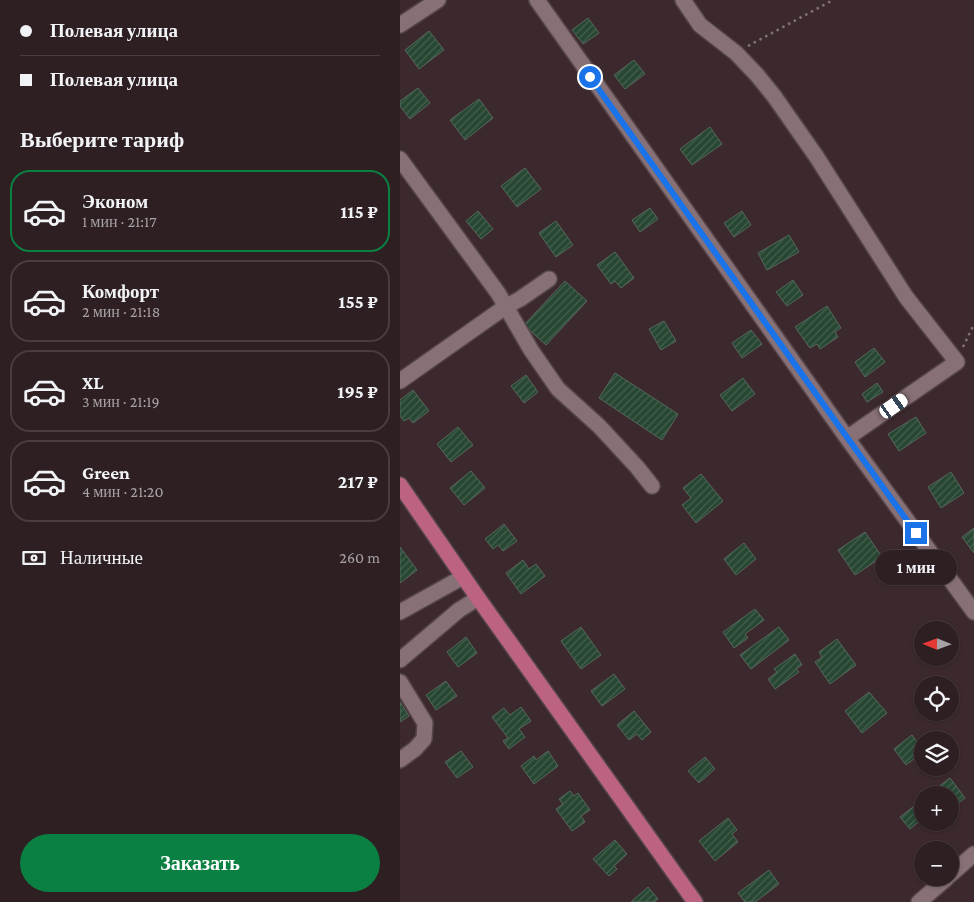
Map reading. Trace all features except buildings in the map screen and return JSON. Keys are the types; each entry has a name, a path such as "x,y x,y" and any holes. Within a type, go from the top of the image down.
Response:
{"main road":[{"path":"400,485 478,598 695,902"}],"street":[{"path":"400,25 438,0"},
{"path":"537,0 847,438 974,612"},
{"path":"683,0 700,25 736,53 757,75 779,104 816,156 906,296 957,362 847,438"},
{"path":"400,159 498,293 531,350 558,389 599,426 652,486"},
{"path":"400,381 549,278"},
{"path":"400,612 464,578"},
{"path":"400,660 459,610 478,598"},
{"path":"400,682 425,723 424,739 415,749 400,760"},
{"path":"959,867 974,854"},
{"path":"919,902 937,886"}],"path":[{"path":"736,53 833,0"},
{"path":"957,362 974,324"}],"route":[{"path":"590,77 916,533"}]}
